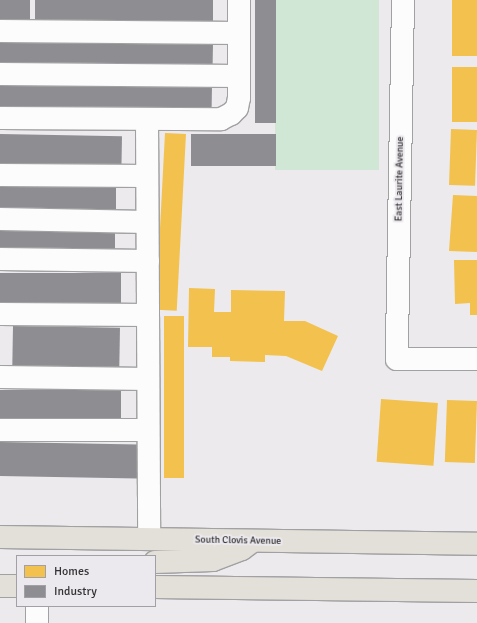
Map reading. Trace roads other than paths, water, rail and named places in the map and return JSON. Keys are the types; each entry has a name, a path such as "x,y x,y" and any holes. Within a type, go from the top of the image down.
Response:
{"main road":[{"name":"South Clovis Avenue","path":"0,537 477,544"},
{"path":"156,562 213,560 242,549 252,541"},
{"path":"0,586 16,586"},
{"path":"156,588 477,591"}],"street":[{"path":"0,118 221,119 231,114 237,108 239,0"},
{"name":"East Laurite Avenue","path":"403,0 397,359 477,359"},
{"path":"0,31 239,33"},
{"path":"0,74 238,76"},
{"path":"147,119 148,539"},
{"path":"0,175 147,176"},
{"path":"0,219 147,222"},
{"path":"0,259 148,261"},
{"path":"0,314 148,315"},
{"path":"0,377 148,380"},
{"path":"0,430 148,430"},
{"path":"37,607 37,623"}]}
